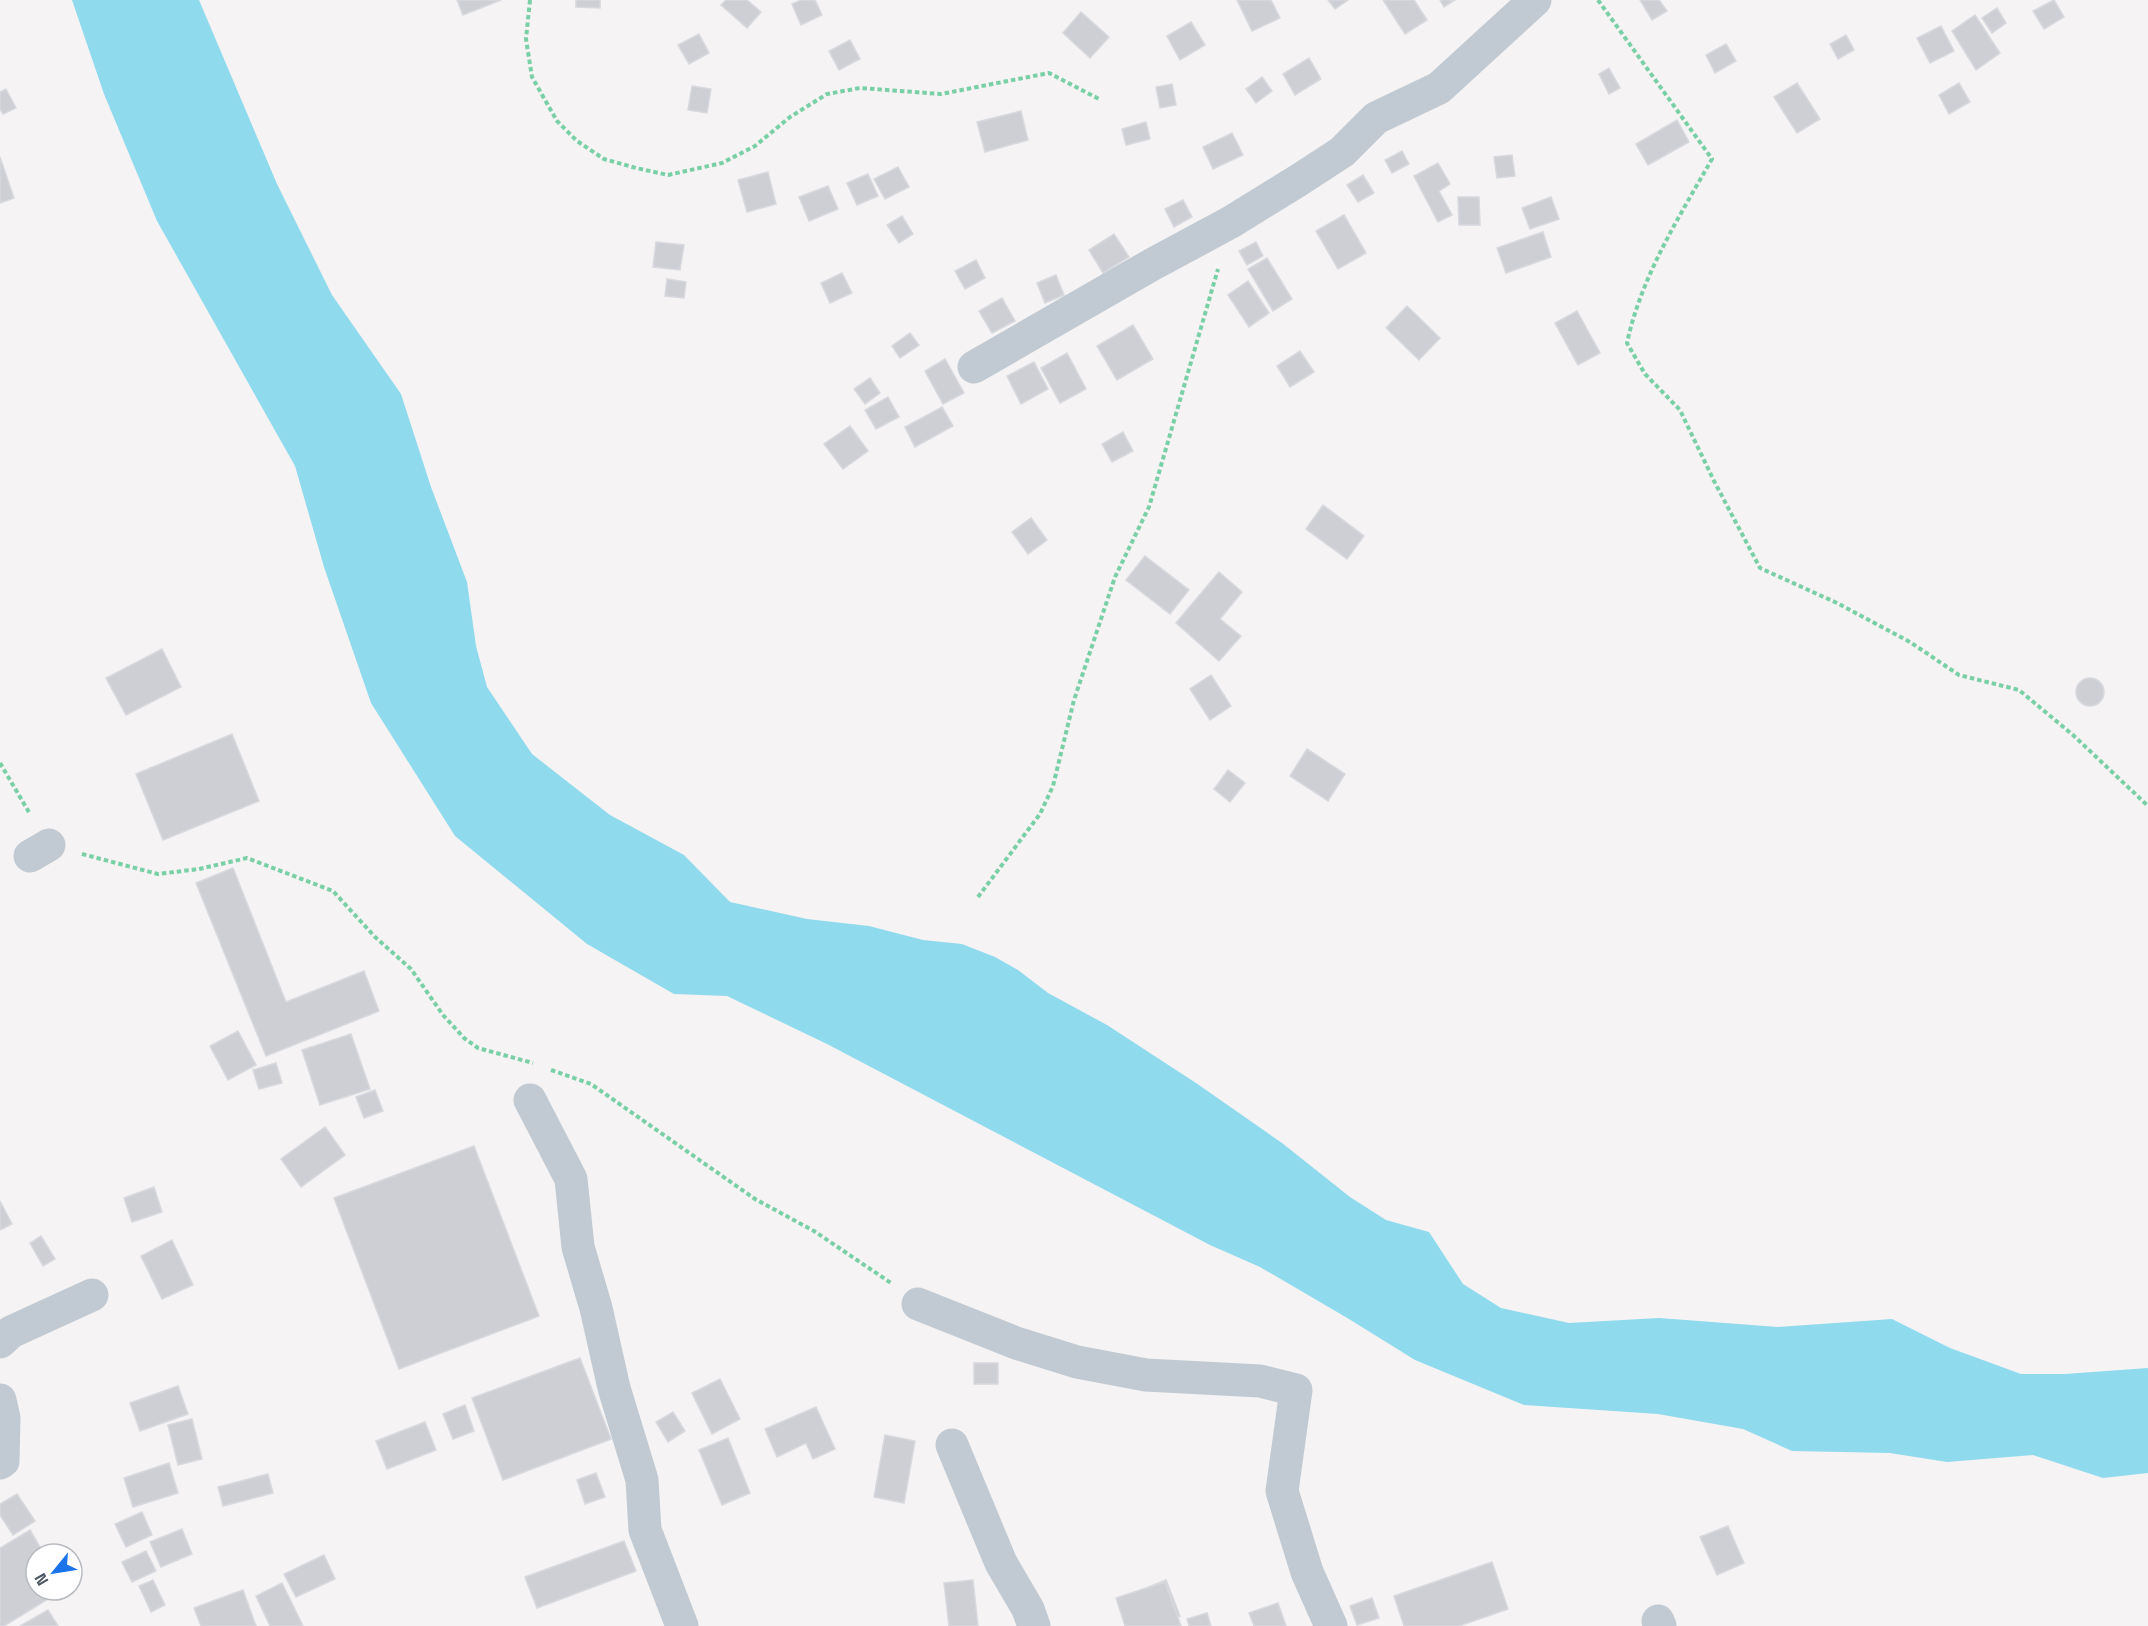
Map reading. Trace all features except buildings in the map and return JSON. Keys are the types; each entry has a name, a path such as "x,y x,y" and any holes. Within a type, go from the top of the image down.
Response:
{"street":[{"path":"974,367 1231,222 1342,152 1376,118 1439,88 1535,0"},
{"path":"530,1100 571,1179 578,1247 596,1308 614,1388 642,1480 645,1530 682,1626"},
{"path":"0,1342 12,1332 92,1295"},
{"path":"918,1304 1016,1343 1077,1362 1146,1375 1260,1381 1296,1390 1282,1491 1307,1572 1331,1626"},
{"path":"0,1400 4,1418 3,1461 0,1463"},
{"path":"952,1445 1001,1563 1028,1609 1034,1626"}],"path":[{"path":"530,0 526,39 532,77 557,121 577,141 604,159 668,175 722,163 755,146 790,117 827,94 860,88 941,94 1049,73 1101,100"},
{"path":"1598,0 1712,159 1653,267 1632,319 1627,343 1645,374 1680,410 1729,511 1760,568 1837,603 1910,642 1959,675 2019,690 2073,735 2148,806"},
{"path":"978,897 1040,814 1053,786 1074,700 1115,577 1149,507 1231,222"},
{"path":"0,763 39,851 158,874 199,869 247,858 333,891 375,937 411,969 443,1015 464,1038 478,1048 536,1064"},
{"path":"547,1068 591,1084 755,1199 814,1231 880,1274"}],"water":[{"path":"72,0 199,0 277,184 332,295 401,394 431,487 467,582 476,646 487,687 532,754 610,815 684,855 730,902 807,919 869,926 923,940 962,944 995,957 1018,970 1048,993 1107,1025 1196,1083 1282,1143 1350,1197 1386,1220 1429,1232 1463,1284 1501,1308 1569,1323 1659,1318 1778,1327 1892,1319 1950,1348 2021,1374 2065,1374 2148,1368 2148,1473 2103,1478 2033,1455 1947,1462 1890,1453 1792,1451 1743,1429 1658,1414 1524,1405 1415,1360 1260,1267 1210,1245 827,1044 727,996 674,994 587,944 455,836 371,703 324,567 295,466 157,221 104,94"}]}
